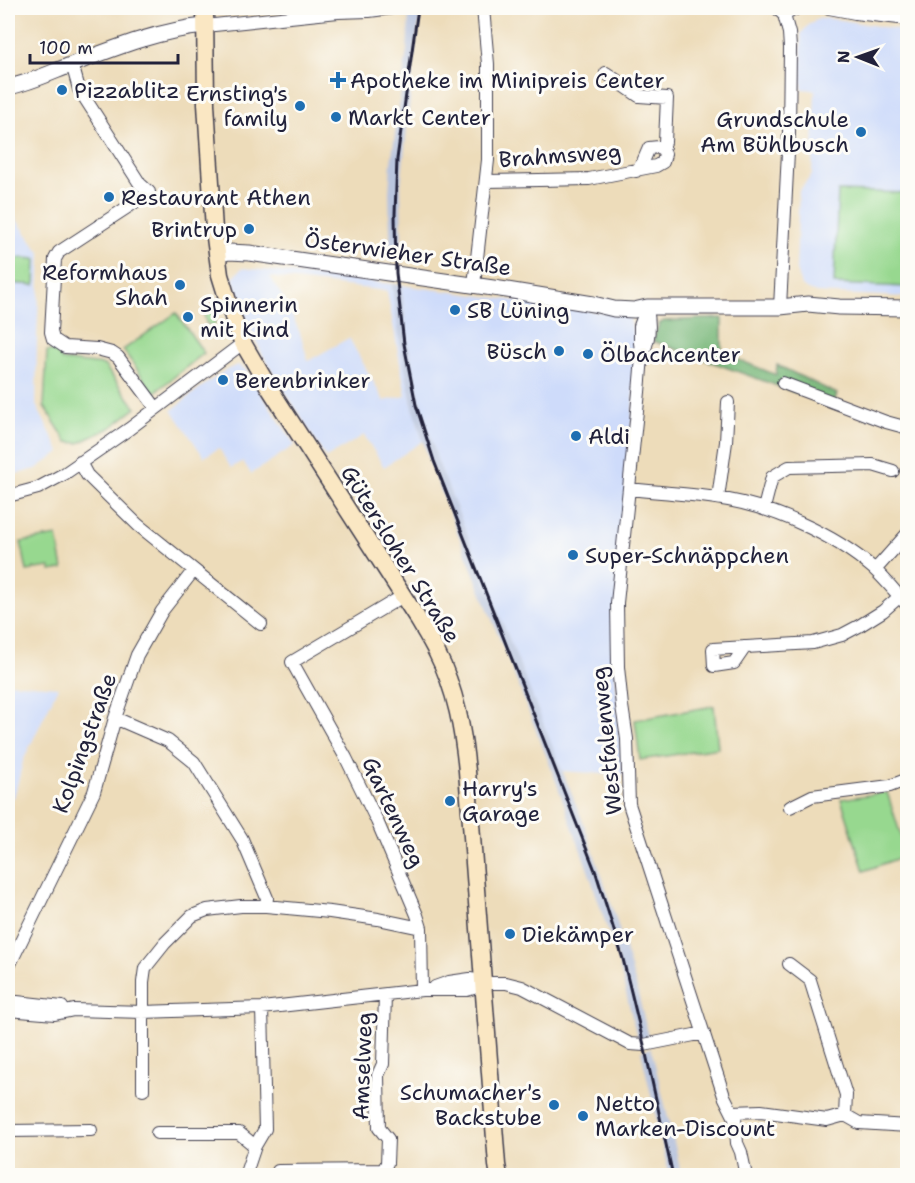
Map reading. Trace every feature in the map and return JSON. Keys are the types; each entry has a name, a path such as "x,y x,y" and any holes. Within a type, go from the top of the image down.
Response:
{"main road":[{"name":"Gütersloher Straße","path":"205,8 213,222 220,275 237,330 268,386 438,654 459,715 467,771 497,1172"}],"street":[{"path":"8,87 154,36 184,28 316,11 369,11 392,8"},
{"path":"474,285 488,160 488,64 483,8"},
{"path":"780,307 790,71 789,33 781,11 797,8"},
{"path":"829,8 887,12 908,19"},
{"path":"72,64 79,89 140,184 149,192 59,252 55,259 51,332 53,339 65,347 97,349 118,357 156,408"},
{"name":"Brahmsweg","path":"486,181 589,179 636,171 657,166 663,162 666,154 663,150 668,98 639,96 606,73"},
{"name":"Österwieher Straße","path":"217,255 229,252 249,252 474,285 614,309 780,307 808,311 839,307 908,308"},
{"name":"Westfalenweg","path":"647,307 640,326 642,357 617,603 618,667 627,739 629,804 724,1096 735,1118 737,1143 746,1176"},
{"path":"8,496 38,488 64,474 129,429 243,343"},
{"path":"783,383 880,420 908,428"},
{"path":"718,498 726,442 728,402"},
{"path":"80,462 87,476 138,525 261,624"},
{"path":"764,508 772,477 789,467 873,465 892,471"},
{"path":"629,489 718,498 764,508 816,531 844,547 875,570 903,602 842,635 813,643 745,647"},
{"path":"875,570 908,533"},
{"name":"Kolpingstraße","path":"8,968 94,792 115,718 137,655 162,611 194,570"},
{"name":"Gartenweg","path":"403,596 292,662 346,758 374,814 417,915 421,928 422,990"},
{"path":"115,718 168,741 194,762 242,839 267,898 266,906"},
{"path":"790,807 812,796 890,786 908,780"},
{"path":"143,1090 143,978 145,968 165,943 192,916 207,910 266,906 378,919 421,928"},
{"path":"789,964 810,980 846,1095 845,1115"},
{"path":"8,1001 74,1010 206,1011 262,1008 422,990 467,990 483,983 506,983 522,987 630,1044 644,1045 704,1033"},
{"name":"Amselweg","path":"278,1171 382,1173 387,1163 388,1139 379,1128 378,1075 383,1064 385,995"},
{"path":"245,1176 255,1146 265,1129 262,1008"},
{"path":"8,1010 55,1014 74,1010"},
{"path":"733,1112 761,1111 827,1120 845,1115 859,1123 908,1126"},
{"path":"8,1131 91,1130"},
{"path":"157,1133 239,1133 255,1146"}],"shaded area":[{"path":"421,13 401,185 403,262 388,259 391,162 407,50 409,14"},
{"name":"Grundschule Am Bühlbusch","path":"820,18 907,31 907,297 816,293 801,285 796,270 799,191 812,175 815,90 802,89 801,34 809,24"},
{"path":"8,208 41,254 36,405 60,452 36,469 8,476"},
{"path":"242,268 392,284 400,343 412,403 423,441 384,467 364,435 326,458 262,354 244,315 233,278","holes":["270,277 387,291 406,396 384,401 349,338 308,361 300,333 286,302"]},
{"path":"392,284 401,285 408,345 421,404 437,460 583,822 611,902 636,985 649,1039 638,1041 618,961 553,773 429,461 412,403 400,343"},
{"path":"401,285 629,316 636,342 615,669 623,775 562,771 437,460 421,404 408,345"},
{"path":"238,365 245,369 295,445 251,474 243,461 231,468 219,448 204,457 172,410 224,371"},
{"path":"8,683 58,687 23,761 14,798 8,797"},
{"path":"651,1048 681,1175 669,1175 641,1051"}],"green space":[{"path":"838,191 907,193 907,287 834,284"},
{"path":"8,257 36,259 35,285 8,283"},
{"path":"210,304 216,324 211,326 206,323 203,308"},
{"path":"176,313 204,353 154,393 123,350"},
{"path":"722,318 722,353 776,375 777,365 837,394 833,406 653,341 659,324 664,321"},
{"path":"47,351 61,351 61,360 104,365 136,408 110,428 79,443 67,442 44,406"},
{"path":"57,536 63,569 51,571 50,567 27,571 21,542"},
{"path":"714,706 718,748 640,760 635,720"},
{"path":"887,792 907,855 864,871 841,799"}],"railway":[{"path":"418,8 397,159 395,214 396,273 404,344 416,405 434,461 596,873 623,959 673,1176"}],"place":[{"name":"Apotheke im Minipreis Center","path":"338,80"},
{"name":"Pizzablitz","path":"62,90"},
{"name":"Ernsting's family","path":"300,106"},
{"name":"Markt Center","path":"336,117"},
{"name":"Grundschule Am Bühlbusch","path":"861,132"},
{"name":"Restaurant Athen","path":"109,197"},
{"name":"Brintrup","path":"249,229"},
{"name":"Reformhaus Shah","path":"180,285"},
{"name":"SB Lüning","path":"455,310"},
{"name":"Spinnerin mit Kind","path":"188,317"},
{"name":"Büsch","path":"559,351"},
{"name":"Ölbachcenter","path":"588,354"},
{"name":"Berenbrinker","path":"223,380"},
{"name":"Aldi","path":"576,436"},
{"name":"Super-Schnäppchen","path":"573,555"},
{"name":"Harry's Garage","path":"450,801"},
{"name":"Diekämper","path":"510,934"},
{"name":"Schumacher's Backstube","path":"554,1105"},
{"name":"Netto Marken-Discount","path":"583,1116"}]}
